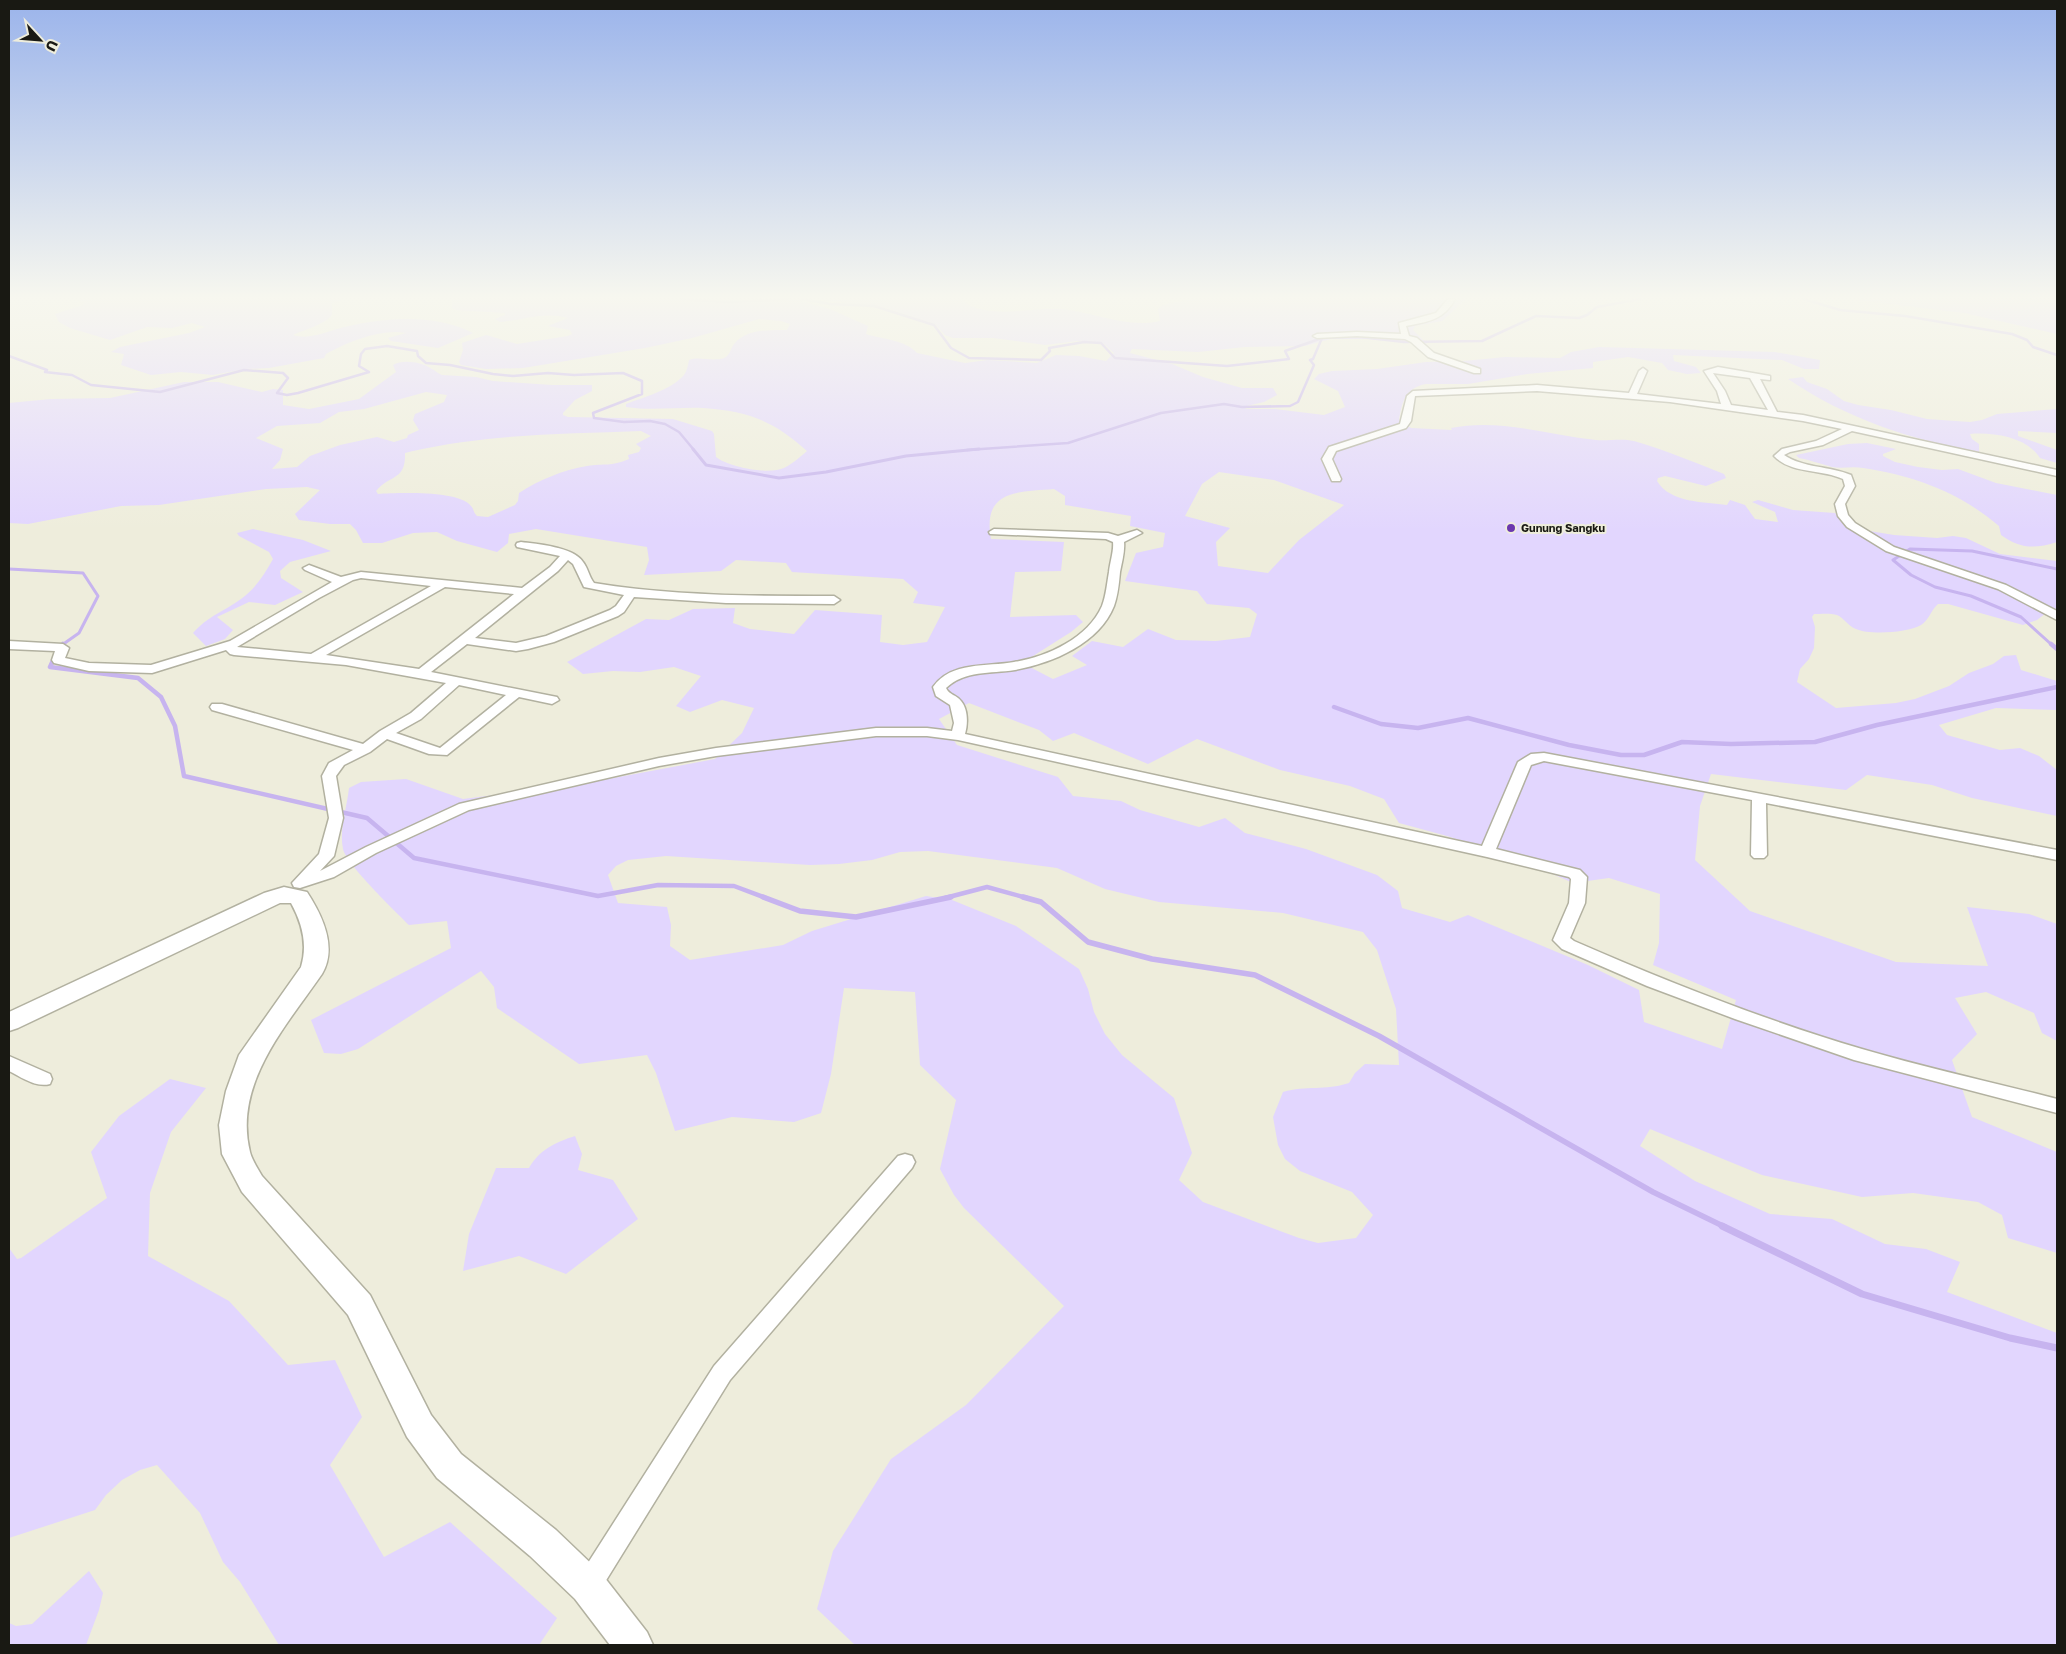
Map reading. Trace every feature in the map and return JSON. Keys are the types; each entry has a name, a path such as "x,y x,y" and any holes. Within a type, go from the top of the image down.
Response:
{"street":[{"path":"1632,395 1641,376"},
{"path":"1711,376 1721,391 1727,407"},
{"path":"1753,376 1774,414"},
{"path":"1754,376 1767,378"},
{"path":"1336,478 1328,459 1330,451 1337,446 1402,426 1406,421 1413,394 1464,393 1526,388 1632,395 1774,414 2057,473"},
{"path":"1849,429 1818,443 1784,451 1779,456 1790,462 1835,471 1848,477 1850,486 1840,504 1843,516 1851,525 1890,548 2002,587 2057,616"},
{"path":"994,532 1108,536 1118,540 1137,533"},
{"path":"958,736 961,723 956,703 941,693 939,687 949,676 967,671 1017,667 1045,659 1067,649 1088,632 1108,607 1119,544 1118,540"},
{"path":"521,545 567,555 578,562 588,585 631,593 726,599 834,600"},
{"path":"422,673 554,569 567,555"},
{"path":"309,568 342,582"},
{"path":"9,645 60,648 58,660 61,662 89,667 143,670 172,664 232,644 350,577 371,574 442,584 524,592"},
{"path":"314,656 442,584"},
{"path":"464,640 516,646 540,642 614,613 620,609 631,593"},
{"path":"232,644 230,648 234,651 314,656 422,673 552,700"},
{"path":"296,889 326,856 335,811 329,776 331,771 339,762 365,749 385,734 416,716 456,681"},
{"path":"385,734 442,752 518,692"},
{"path":"217,707 365,749"},
{"path":"9,1022 246,910 328,874 399,836 464,807 659,762 716,752 876,732 928,732 958,736 1487,852 1574,874 1579,877 1577,903 1561,940 1568,945 1653,982 1860,1056 2057,1106"},
{"path":"1487,852 1525,762 1536,757 1759,797 2057,855"},
{"path":"1759,797 1759,855"},
{"path":"296,889 315,927 318,955 313,968 252,1055 239,1091 233,1125 236,1154 252,1184 359,1305 420,1426 450,1466 543,1543 588,1586 634,1645"},
{"path":"9,1063 43,1079"},
{"path":"588,1586 722,1373 905,1162"}],"shaded area":[{"path":"390,376 462,376 493,381 552,385 592,385 592,391 575,400 563,415 568,417 673,419 712,431 714,434 716,457 729,464 747,469 766,471 781,469 791,464 807,451 783,432 759,419 747,415 719,409 645,409 626,407 626,404 657,392 682,376 1201,376 1242,388 1273,388 1277,395 1264,402 1242,407 1247,409 1275,409 1324,415 1345,407 1338,391 1314,379 1317,376 1514,376 1468,384 1426,384 1419,386 1409,392 1403,402 1399,420 1411,428 1452,430 1451,428 1469,425 1506,426 1578,438 1634,441 1724,474 1726,478 1706,486 1665,476 1658,478 1657,481 1670,494 1699,502 1727,505 1730,500 1745,505 1755,519 1778,522 1775,512 1752,502 1758,500 1793,510 1835,513 1845,527 1894,535 1966,538 2000,554 2057,561 2057,616 2046,613 2037,620 2023,625 1948,604 1938,604 1926,620 1915,628 1888,632 1862,631 1853,628 1837,615 1814,614 1812,617 1815,627 1814,648 1809,659 1800,669 1797,682 1836,708 1896,703 1915,699 1949,686 1969,673 1993,664 2004,656 2016,655 2021,670 2057,681 2057,710 1996,708 1939,725 1947,735 2000,750 2020,748 2039,756 2057,770 2057,816 1972,798 1932,785 1867,775 1846,790 1711,774 1700,806 1695,860 1750,911 1896,962 1988,966 1967,907 2029,914 2057,924 2057,1041 2042,1033 2034,1013 1986,992 1955,998 1977,1034 1952,1060 1972,1117 2057,1152 2057,1253 2008,1238 2002,1215 1978,1202 1913,1193 1862,1197 1762,1175 1650,1129 1640,1146 1695,1181 1770,1214 1832,1219 1885,1244 1926,1249 1960,1262 1947,1292 2057,1333 2057,1645 855,1645 817,1609 833,1551 891,1459 966,1405 1064,1306 964,1208 954,1195 940,1169 956,1100 920,1065 915,992 844,988 831,1074 821,1113 794,1122 732,1117 675,1131 656,1073 647,1055 579,1064 497,1008 494,987 481,971 358,1049 341,1054 324,1053 311,1020 451,948 447,921 409,925 372,888 346,856 343,849 342,834 349,788 361,782 406,779 463,799 587,783 715,759 742,733 754,708 722,700 690,712 676,706 701,676 674,667 640,672 613,671 583,674 567,662 646,619 669,620 693,609 735,608 733,623 750,629 794,634 815,610 882,615 880,642 903,645 927,642 945,607 913,603 918,592 903,579 792,572 786,563 736,560 721,571 644,575 649,560 647,547 536,529 509,534 508,543 497,552 457,541 437,532 413,533 382,543 363,543 356,530 350,524 330,524 299,520 295,514 320,490 307,487 266,489 159,505 121,506 28,524 9,523 9,403 51,399 110,398 184,382 218,382 262,392 273,389 283,390 283,405 309,409 359,399","holes":["426,392 447,395 444,402 415,414 413,420 419,430 408,435 407,438 394,442 377,437 340,445 310,456 297,467 272,469 280,460 283,449 256,438 277,426 320,423 339,412 364,409","641,431 651,436 636,444 641,448 639,452 628,455 629,459 612,464 578,468 551,476 519,493 518,501 515,505 488,517 477,516 471,506 454,497 427,494 378,494 376,491 400,473 405,462 405,453 441,445 498,438","1219,472 1274,480 1344,505 1299,540 1268,573 1218,566 1216,542 1230,528 1185,516 1202,484","1054,489 1065,496 1065,505 1131,516 1130,526 1165,533 1163,547 1136,553 1125,581 1197,591 1207,604 1249,608 1257,614 1250,637 1216,641 1176,640 1148,629 1123,647 1092,641 1072,656 1087,665 1053,679 1022,663 1071,632 1083,622 1076,615 1010,617 1015,572 1061,571 1064,542 991,539 990,523 992,511 997,502 1015,493","969,703 1039,730 1053,741 1074,733 1148,764 1197,739 1280,770 1350,786 1384,799 1399,823 1517,858 1573,883 1609,878 1660,894 1659,943 1653,965 1736,1000 1722,1049 1644,1022 1639,990 1588,965 1468,915 1450,922 1402,908 1398,891 1377,875 1306,849 1245,833 1225,818 1199,827 1140,810 1121,801 1073,796 1058,777 957,745 939,719","928,851 1057,868 1105,889 1159,902 1283,913 1363,932 1377,950 1396,1009 1399,1065 1365,1064 1355,1073 1349,1083 1332,1087 1283,1092 1273,1117 1278,1145 1285,1159 1300,1171 1352,1192 1373,1215 1356,1238 1318,1243 1299,1238 1203,1202 1179,1180 1192,1153 1174,1098 1122,1055 1105,1034 1094,1012 1088,989 1079,969 1016,926 952,900 926,896 812,931 783,945 690,960 670,946 671,925 667,907 618,903 608,875 616,866 628,860 666,856 810,865 872,860 900,852"]},
{"path":"1803,377 1807,382 1827,389 1844,401 1927,419 1970,422 1997,414 2057,409 2057,433 2018,431 2018,436 2057,450 2057,463 2040,458 2027,445 2009,437 1970,434 1972,439 1979,444 1979,452 1928,441 1879,426 1832,405 1788,379"},
{"path":"1867,443 1896,449 1883,454 1883,456 1895,462 1942,470 1958,469 1996,483 2057,495 2057,542 2035,547 2015,543 2001,535 1999,526 1984,514 1935,487 1882,471 1859,467 1832,467 1799,458 1796,455 1848,444"},
{"path":"253,529 303,540 331,551 290,562 280,571 281,578 303,592 275,605 249,602 217,617 233,630 225,639 206,646 193,633 210,618 246,595 259,581 273,559 269,552 239,536 237,533"},
{"path":"170,1079 206,1088 171,1132 150,1193 148,1256 229,1301 288,1365 335,1360 362,1417 330,1465 384,1557 450,1522 557,1618 539,1645 279,1645 240,1582 223,1562 200,1513 157,1465 140,1470 122,1480 106,1495 95,1510 9,1538 9,1248 17,1259 21,1258 107,1198 91,1152 119,1116"},
{"path":"575,1136 582,1154 578,1170 613,1180 638,1219 566,1274 519,1256 463,1271 469,1234 496,1168 529,1168 543,1152 561,1141"},
{"path":"89,1571 103,1593 86,1645 9,1645 9,1623 16,1626 32,1624"}],"waterway":[{"path":"74,376 91,385 160,392 220,376"},
{"path":"286,376 288,378 277,393 287,395 298,393 355,376"},
{"path":"631,376 642,381 642,394 593,413 594,418 624,422 650,421 665,424 679,432 694,450"},
{"path":"973,450 1068,443 1161,413 1224,404 1242,407 1290,406 1298,402 1309,376"},
{"path":"693,449 706,465 779,478 826,472 906,456 973,450"},
{"path":"973,450 979,449"},
{"path":"967,450 973,450"},
{"path":"2052,645 2021,617 1971,596 1935,587 1911,575 1893,560 1910,549 1972,551 2057,569"},
{"path":"9,569 83,573 98,596 79,633 63,645"},
{"path":"2051,644 2057,649"},
{"path":"60,648 63,645"},
{"path":"56,654 50,667 138,678 161,697 175,726 184,776 367,818 414,858 598,896 658,885 734,886 766,898"},
{"path":"1334,707 1381,724 1418,728 1468,718 1569,745 1621,755 1644,755 1682,742 1731,744 1815,742 1877,725 2057,687"},
{"path":"945,898 987,887 1027,898"},
{"path":"763,897 800,911 856,917 951,897"},
{"path":"1023,897 1041,902 1088,942 1152,959 1255,975 1379,1036 1653,1192 1725,1227"},
{"path":"1722,1226 1862,1294 2010,1338 2057,1348"}],"place":[{"name":"Gunung Sangku","path":"1511,528"}]}
